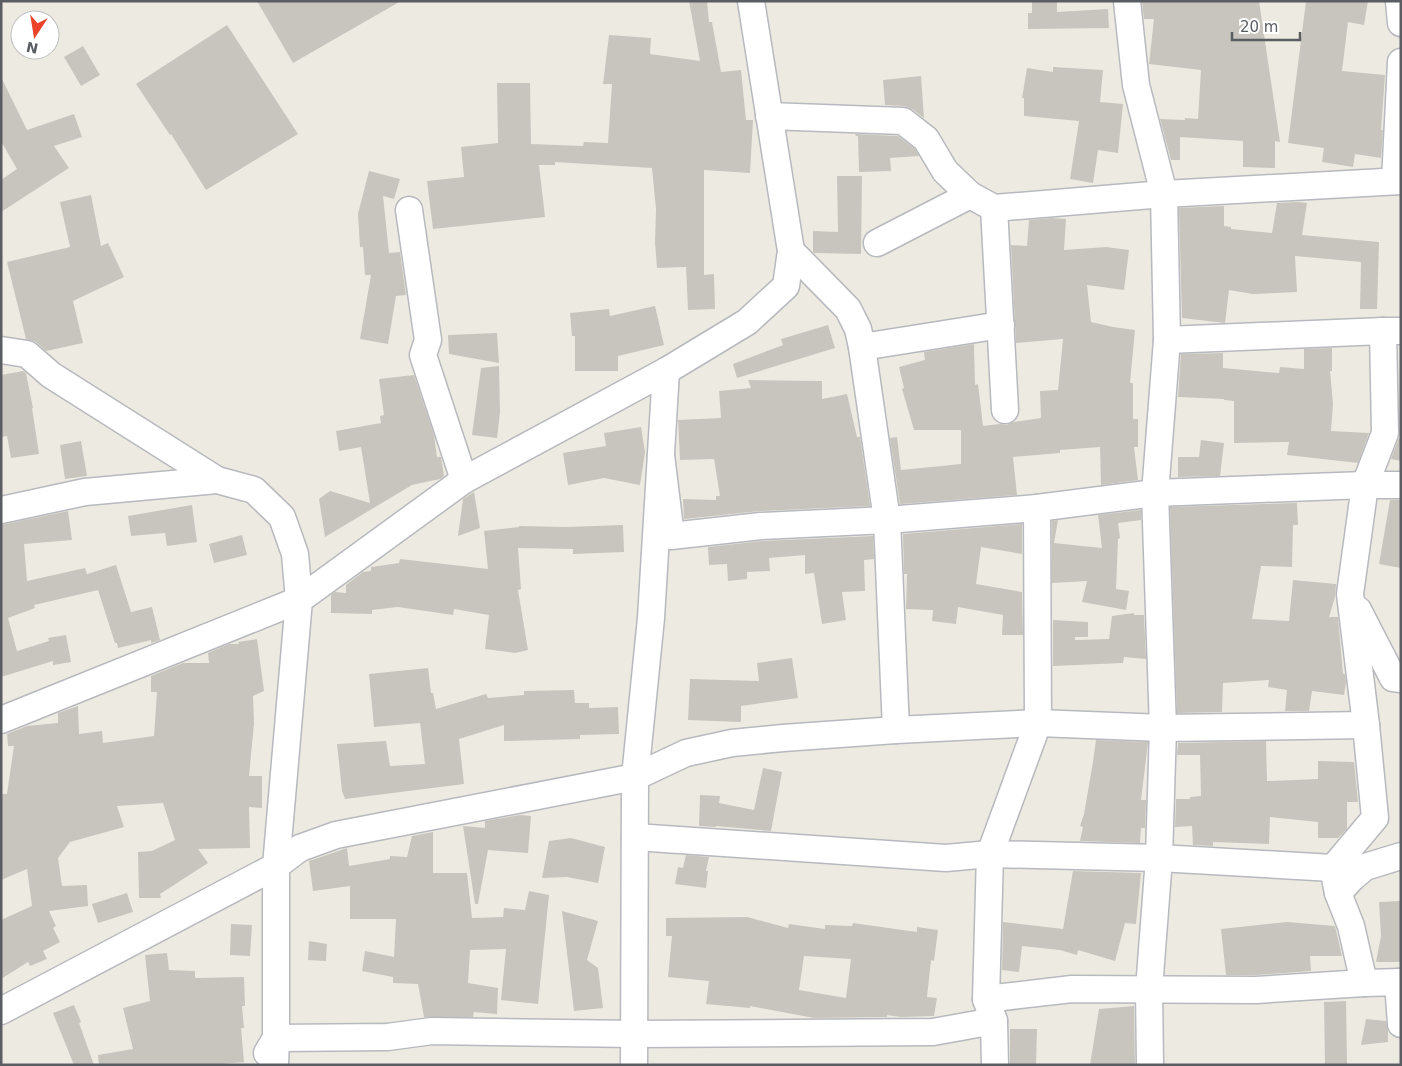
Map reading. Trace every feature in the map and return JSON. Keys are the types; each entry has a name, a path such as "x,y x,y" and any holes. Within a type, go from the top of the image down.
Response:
{"street":[{"path":"752,1 791,251 786,286"},
{"path":"1127,1 1136,85 1164,194 1168,340 1155,493 1163,728 1159,858 1149,989 1150,1065"},
{"path":"1399,1 1401,23"},
{"path":"770,116 903,120 926,139 945,172 970,195 994,208 1164,194 1398,181 1401,62"},
{"path":"877,243 970,195"},
{"path":"994,208 1006,410"},
{"path":"409,210 428,340 423,355 464,480"},
{"path":"791,251 848,309 858,329 862,347 887,520 896,730"},
{"path":"1,720 299,600 464,480 666,371 748,322 786,286 822,282"},
{"path":"862,347 1001,325"},
{"path":"1168,340 1392,331 1385,433 1365,485 1350,594 1375,818 1335,881"},
{"path":"1,350 27,354 51,375 217,480 254,490 282,517 295,554 299,600 276,866 275,1065"},
{"path":"634,1065 635,776 651,618 666,371"},
{"path":"661,456 671,536 761,526 887,520 1036,508 1155,493 1401,485"},
{"path":"1,510 84,492 217,480"},
{"path":"995,1065 990,1010 990,854 1038,723 1036,508"},
{"path":"1350,594 1393,678 1401,679"},
{"path":"1,1011 276,866 300,848 336,835 635,776 686,753 732,743 896,730 1038,723 1163,728 1366,725"},
{"path":"635,837 946,858 990,854 1159,858 1335,881 1352,878 1365,867 1401,856"},
{"path":"1335,881 1351,926 1364,983"},
{"path":"276,1038 388,1037 432,1031 634,1034 933,1032 990,1010 1072,989 1256,990 1399,982 1401,1024"},
{"path":"260,1065 276,1038"}],"building":[{"path":"257,1 401,1 293,63"},
{"path":"689,1 707,1 709,22 712,22 721,72 741,70 746,120 753,120 750,173 704,170 704,275 714,274 715,309 688,310 686,267 657,268 655,243 656,209 652,168 555,162 555,165 539,165 545,217 433,229 427,181 464,177 461,147 498,143 497,83 530,83 531,144 583,146 584,142 608,143 612,84 603,84 609,35 651,38 650,54 700,61"},
{"path":"1032,1 1057,1 1057,12 1108,9 1109,28 1028,29 1028,13 1032,13"},
{"path":"1142,1 1259,1 1280,142 1275,141 1275,168 1243,167 1243,141 1180,137 1180,160 1171,160 1160,119 1198,119 1201,70 1149,64 1154,19 1144,19"},
{"path":"1306,1 1368,1 1364,25 1348,22 1342,71 1385,75 1381,158 1355,154 1353,167 1322,162 1324,148 1288,143"},
{"path":"227,25 298,134 206,190 171,134 136,84"},
{"path":"83,46 100,75 81,86 64,57"},
{"path":"1053,67 1103,70 1100,102 1123,104 1118,153 1098,150 1093,183 1070,179 1079,121 1024,116 1024,98 1022,98 1027,68 1053,72"},
{"path":"921,76 924,118 912,109 904,106 885,105 883,80"},
{"path":"1,77 27,130 74,114 82,137 54,146 69,168 1,212 1,180 17,169 1,141"},
{"path":"855,134 898,136 915,149 919,156 890,158 891,171 859,172 858,136"},
{"path":"369,171 400,179 394,199 383,196 389,253 400,252 406,295 396,296 388,344 360,339 371,275 365,275 363,247 360,247 358,214"},
{"path":"837,176 862,176 861,254 813,252 813,231 838,232"},
{"path":"91,195 101,246 108,243 124,277 73,301 83,343 46,351 36,342 26,339 7,262 70,247 60,202"},
{"path":"1277,203 1307,203 1302,235 1379,242 1377,309 1360,309 1361,262 1295,256 1297,292 1253,294 1229,290 1225,323 1182,318 1179,208 1224,206 1224,226 1231,227 1231,229 1272,233"},
{"path":"1066,219 1064,250 1106,247 1129,250 1124,290 1087,285 1091,322 1135,330 1130,383 1133,383 1133,419 1138,419 1138,447 1134,447 1138,480 1101,485 1100,447 1060,450 1060,453 1013,457 1017,495 900,504 890,438 897,437 901,470 961,464 961,430 914,430 902,389 904,388 899,367 925,360 924,352 974,344 975,385 978,384 983,426 1006,425 1041,418 1040,391 1058,390 1063,339 1016,343 1011,245 1027,246 1029,220"},
{"path":"655,306 664,345 618,356 618,371 575,371 575,336 572,336 570,313 609,309 610,316"},
{"path":"828,325 835,348 737,378 733,364 783,345 781,339"},
{"path":"497,333 499,363 449,354 448,335"},
{"path":"1332,348 1332,371 1330,371 1333,404 1331,431 1369,433 1358,463 1287,455 1289,442 1234,443 1234,401 1178,397 1181,354 1223,353 1223,368 1279,373 1280,367 1304,369 1304,349"},
{"path":"499,366 500,412 497,438 472,435 481,368"},
{"path":"23,371 26,373 33,408 39,454 11,458 7,436 1,437 1,375"},
{"path":"414,375 434,435 437,457 441,457 444,476 440,479 412,485 325,537 319,499 330,491 370,503 361,447 339,451 336,431 381,423 380,416 384,415 379,379"},
{"path":"748,380 822,381 822,399 847,394 857,437 860,437 870,506 760,511 684,519 683,499 716,500 716,496 720,496 714,459 680,460 678,420 721,418 719,391 751,388"},
{"path":"641,427 645,452 640,485 604,478 568,485 563,453 606,446 604,433"},
{"path":"1399,438 1401,438 1401,461 1391,459"},
{"path":"1201,440 1224,443 1220,476 1178,477 1178,457 1199,457"},
{"path":"81,441 87,476 65,479 60,445"},
{"path":"474,492 480,528 458,536 463,499"},
{"path":"1390,500 1401,500 1401,568 1379,564"},
{"path":"1297,503 1298,525 1293,525 1292,567 1261,566 1252,619 1289,621 1293,580 1336,584 1335,597 1329,617 1338,617 1343,674 1345,674 1346,682 1344,695 1312,691 1309,711 1285,711 1287,690 1268,687 1269,680 1223,683 1222,712 1177,713 1170,507"},
{"path":"192,505 197,542 167,546 165,533 131,536 128,516"},
{"path":"1141,510 1141,520 1118,523 1120,538 1118,539 1116,589 1129,591 1126,610 1082,602 1087,581 1052,583 1052,521 1058,520 1054,543 1102,548 1098,515"},
{"path":"68,511 72,540 24,544 27,581 85,568 87,574 116,565 131,612 152,607 160,640 151,643 151,640 118,648 98,590 34,605 35,608 8,618 17,651 49,641 48,638 66,635 71,662 53,665 53,661 1,677 1,525"},
{"path":"1022,524 1022,554 981,547 976,584 1022,592 1023,635 1002,635 1003,615 958,607 956,624 932,621 933,610 906,609 907,574 904,574 903,534"},
{"path":"623,525 624,552 573,554 573,549 518,548 521,589 518,590 528,650 515,653 485,649 489,615 454,609 453,615 398,607 372,610 372,614 331,613 331,595 335,592 346,593 346,585 363,572 371,571 371,567 399,563 400,559 488,569 484,531 519,526"},
{"path":"242,535 247,555 214,563 209,544"},
{"path":"873,536 874,559 864,560 865,591 842,592 846,620 822,624 814,573 805,574 805,555 769,558 770,571 747,572 747,579 728,581 727,564 709,565 708,547 762,541"},
{"path":"1134,613 1134,615 1144,615 1146,659 1124,657 1123,663 1053,666 1053,620 1088,622 1088,637 1075,637 1075,640 1109,639 1112,616"},
{"path":"257,639 264,691 253,696 254,724 249,776 262,776 262,808 249,807 250,848 198,849 208,863 160,894 161,898 139,898 138,852 152,851 175,840 163,803 117,806 124,827 70,842 58,858 62,886 87,885 88,906 49,911 56,926 53,928 60,942 43,951 47,959 30,966 28,962 1,979 1,920 32,906 27,869 1,880 1,794 7,794 14,746 8,746 7,734 27,726 58,723 58,713 78,706 79,734 102,731 103,743 154,736 157,692 151,692 151,676 183,663 209,663 208,653 229,644 239,644 238,642"},
{"path":"792,658 798,698 741,706 741,722 688,720 690,679 759,681 757,663"},
{"path":"428,668 431,693 433,693 436,709 486,694 488,698 524,695 524,691 574,690 575,703 589,703 589,708 618,707 619,734 580,735 580,739 504,741 504,725 459,739 464,784 345,799 342,791 337,744 386,741 390,766 425,764 420,723 374,727 369,674"},
{"path":"1096,740 1148,742 1141,800 1146,800 1145,828 1141,828 1140,843 1080,841 1083,827 1080,826 1084,814"},
{"path":"1266,741 1267,781 1318,779 1318,761 1354,762 1358,802 1347,802 1347,829 1338,838 1318,838 1318,822 1270,817 1269,844 1213,842 1213,846 1193,845 1192,826 1175,827 1176,799 1190,799 1190,797 1201,796 1200,755 1177,755 1178,743"},
{"path":"763,768 782,772 771,831 699,826 700,795 720,796 719,803 754,810"},
{"path":"520,815 531,816 528,853 488,850 478,904 475,904 463,826 485,828 485,821"},
{"path":"433,832 433,873 467,873 472,918 503,917 504,908 525,910 529,891 549,895 538,1004 501,1000 506,949 470,950 468,983 498,988 497,1014 474,1012 473,1017 424,1017 418,984 393,983 393,977 362,971 365,951 394,957 396,919 350,919 350,886 313,891 309,861 347,848 349,866 390,859 390,856 407,857 412,836"},
{"path":"571,838 605,847 598,883 567,877 542,878 549,841"},
{"path":"686,855 709,857 706,871 708,871 706,888 675,884 678,867 683,868"},
{"path":"1073,871 1141,873 1136,924 1125,923 1115,961 1078,950 1077,955 1060,950 1022,946 1019,972 1002,970 1003,922 1063,929"},
{"path":"127,893 133,912 98,923 92,904"},
{"path":"1401,901 1401,962 1376,962 1381,936 1379,902"},
{"path":"562,911 598,921 587,960 598,968 603,1008 574,1011"},
{"path":"747,917 788,928 789,924 825,929 825,925 852,926 853,923 917,932 917,927 938,930 934,961 931,960 927,997 937,998 934,1016 901,1017 887,1015 887,1017 814,1018 750,1006 750,1008 706,1004 709,981 668,977 672,936 666,936 666,918","holes":["804,956 851,959 846,998 799,990"]},
{"path":"1287,922 1335,926 1342,956 1310,956 1311,971 1226,975 1221,929"},
{"path":"231,924 252,925 250,956 230,955"},
{"path":"309,941 327,944 326,961 308,960"},
{"path":"167,953 169,970 195,971 195,978 244,977 245,1006 242,1006 244,1028 241,1028 244,1062 210,1065 99,1065 98,1055 133,1049 123,1008 150,1001 145,955"},
{"path":"1346,1001 1347,1065 1325,1065 1324,1002"},
{"path":"74,1005 94,1065 74,1065 53,1013"},
{"path":"1134,1006 1135,1065 1090,1065 1099,1009"},
{"path":"1366,1019 1386,1021 1388,1042 1361,1045"},
{"path":"1010,1029 1037,1029 1036,1065 1010,1065"}]}
